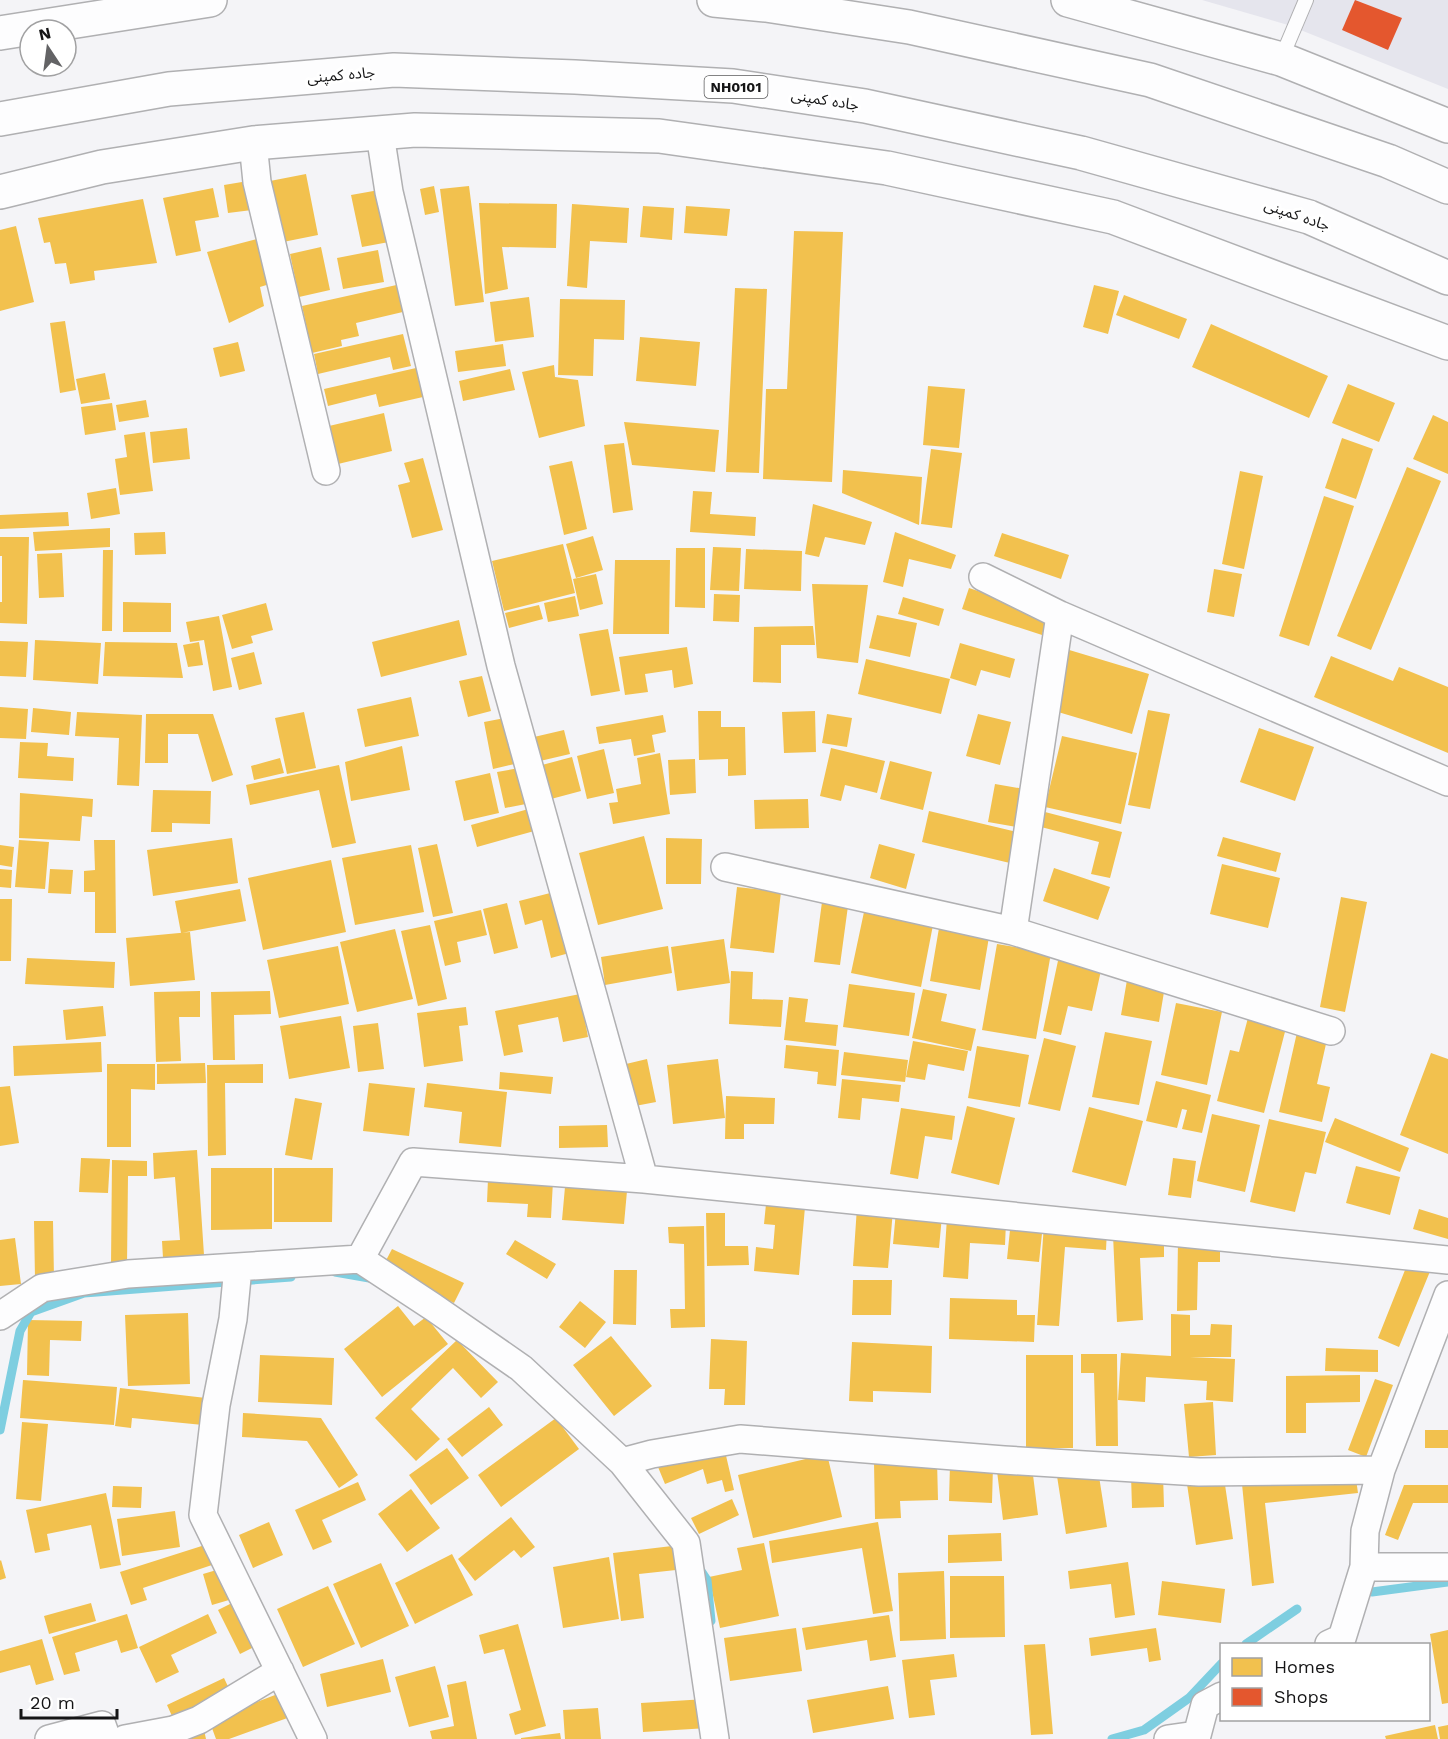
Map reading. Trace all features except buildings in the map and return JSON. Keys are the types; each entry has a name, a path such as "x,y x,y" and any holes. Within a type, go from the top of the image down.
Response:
{"main road":[{"path":"0,33 210,0"},
{"path":"714,0 766,3 909,27 1150,80 1388,161 1448,187"},
{"path":"1068,0 1281,59 1448,126"},
{"name":"جاده کمپنی","path":"0,119 169,89 394,70 733,86 866,106 1081,153 1309,217 1448,278"},
{"path":"0,192 102,167 253,143 415,130 658,136 887,168 1113,217 1448,343"}],"street":[{"path":"380,134 389,192 501,666 644,1179"},
{"path":"253,143 257,182 326,471"},
{"path":"983,577 1060,615 1448,782"},
{"path":"1013,931 1060,615"},
{"path":"725,867 1013,931 1331,1031"},
{"path":"360,1259 413,1161 644,1179 1448,1260"},
{"path":"0,1316 42,1288 128,1274 360,1259 433,1306 521,1368 622,1462 686,1543 715,1739"},
{"path":"238,1267 233,1319 216,1405 203,1515 313,1739"},
{"path":"1331,1643 1342,1638 1364,1567 1365,1531 1381,1470 1448,1295"},
{"path":"622,1462 652,1454 740,1439 1004,1460 1199,1472 1381,1470"},
{"path":"1364,1567 1448,1567"},
{"path":"125,1739 172,1730 199,1720 280,1671"},
{"path":"1168,1739 1196,1737 1205,1705 1220,1697"},
{"path":"49,1739 102,1725 107,1739"}],"lane":[{"path":"1281,59 1306,0"}],"shaded area":[{"path":"1202,0 1448,0 1448,89 1288,25"}],"waterway":[{"path":"335,1272 375,1279"},
{"path":"0,1430 20,1331 31,1312 84,1293 291,1277"},
{"path":"699,1568 707,1580 711,1621"},
{"path":"1372,1592 1448,1582"},
{"path":"1247,1643 1297,1609"},
{"path":"1112,1739 1144,1730 1189,1698 1220,1665"}]}
